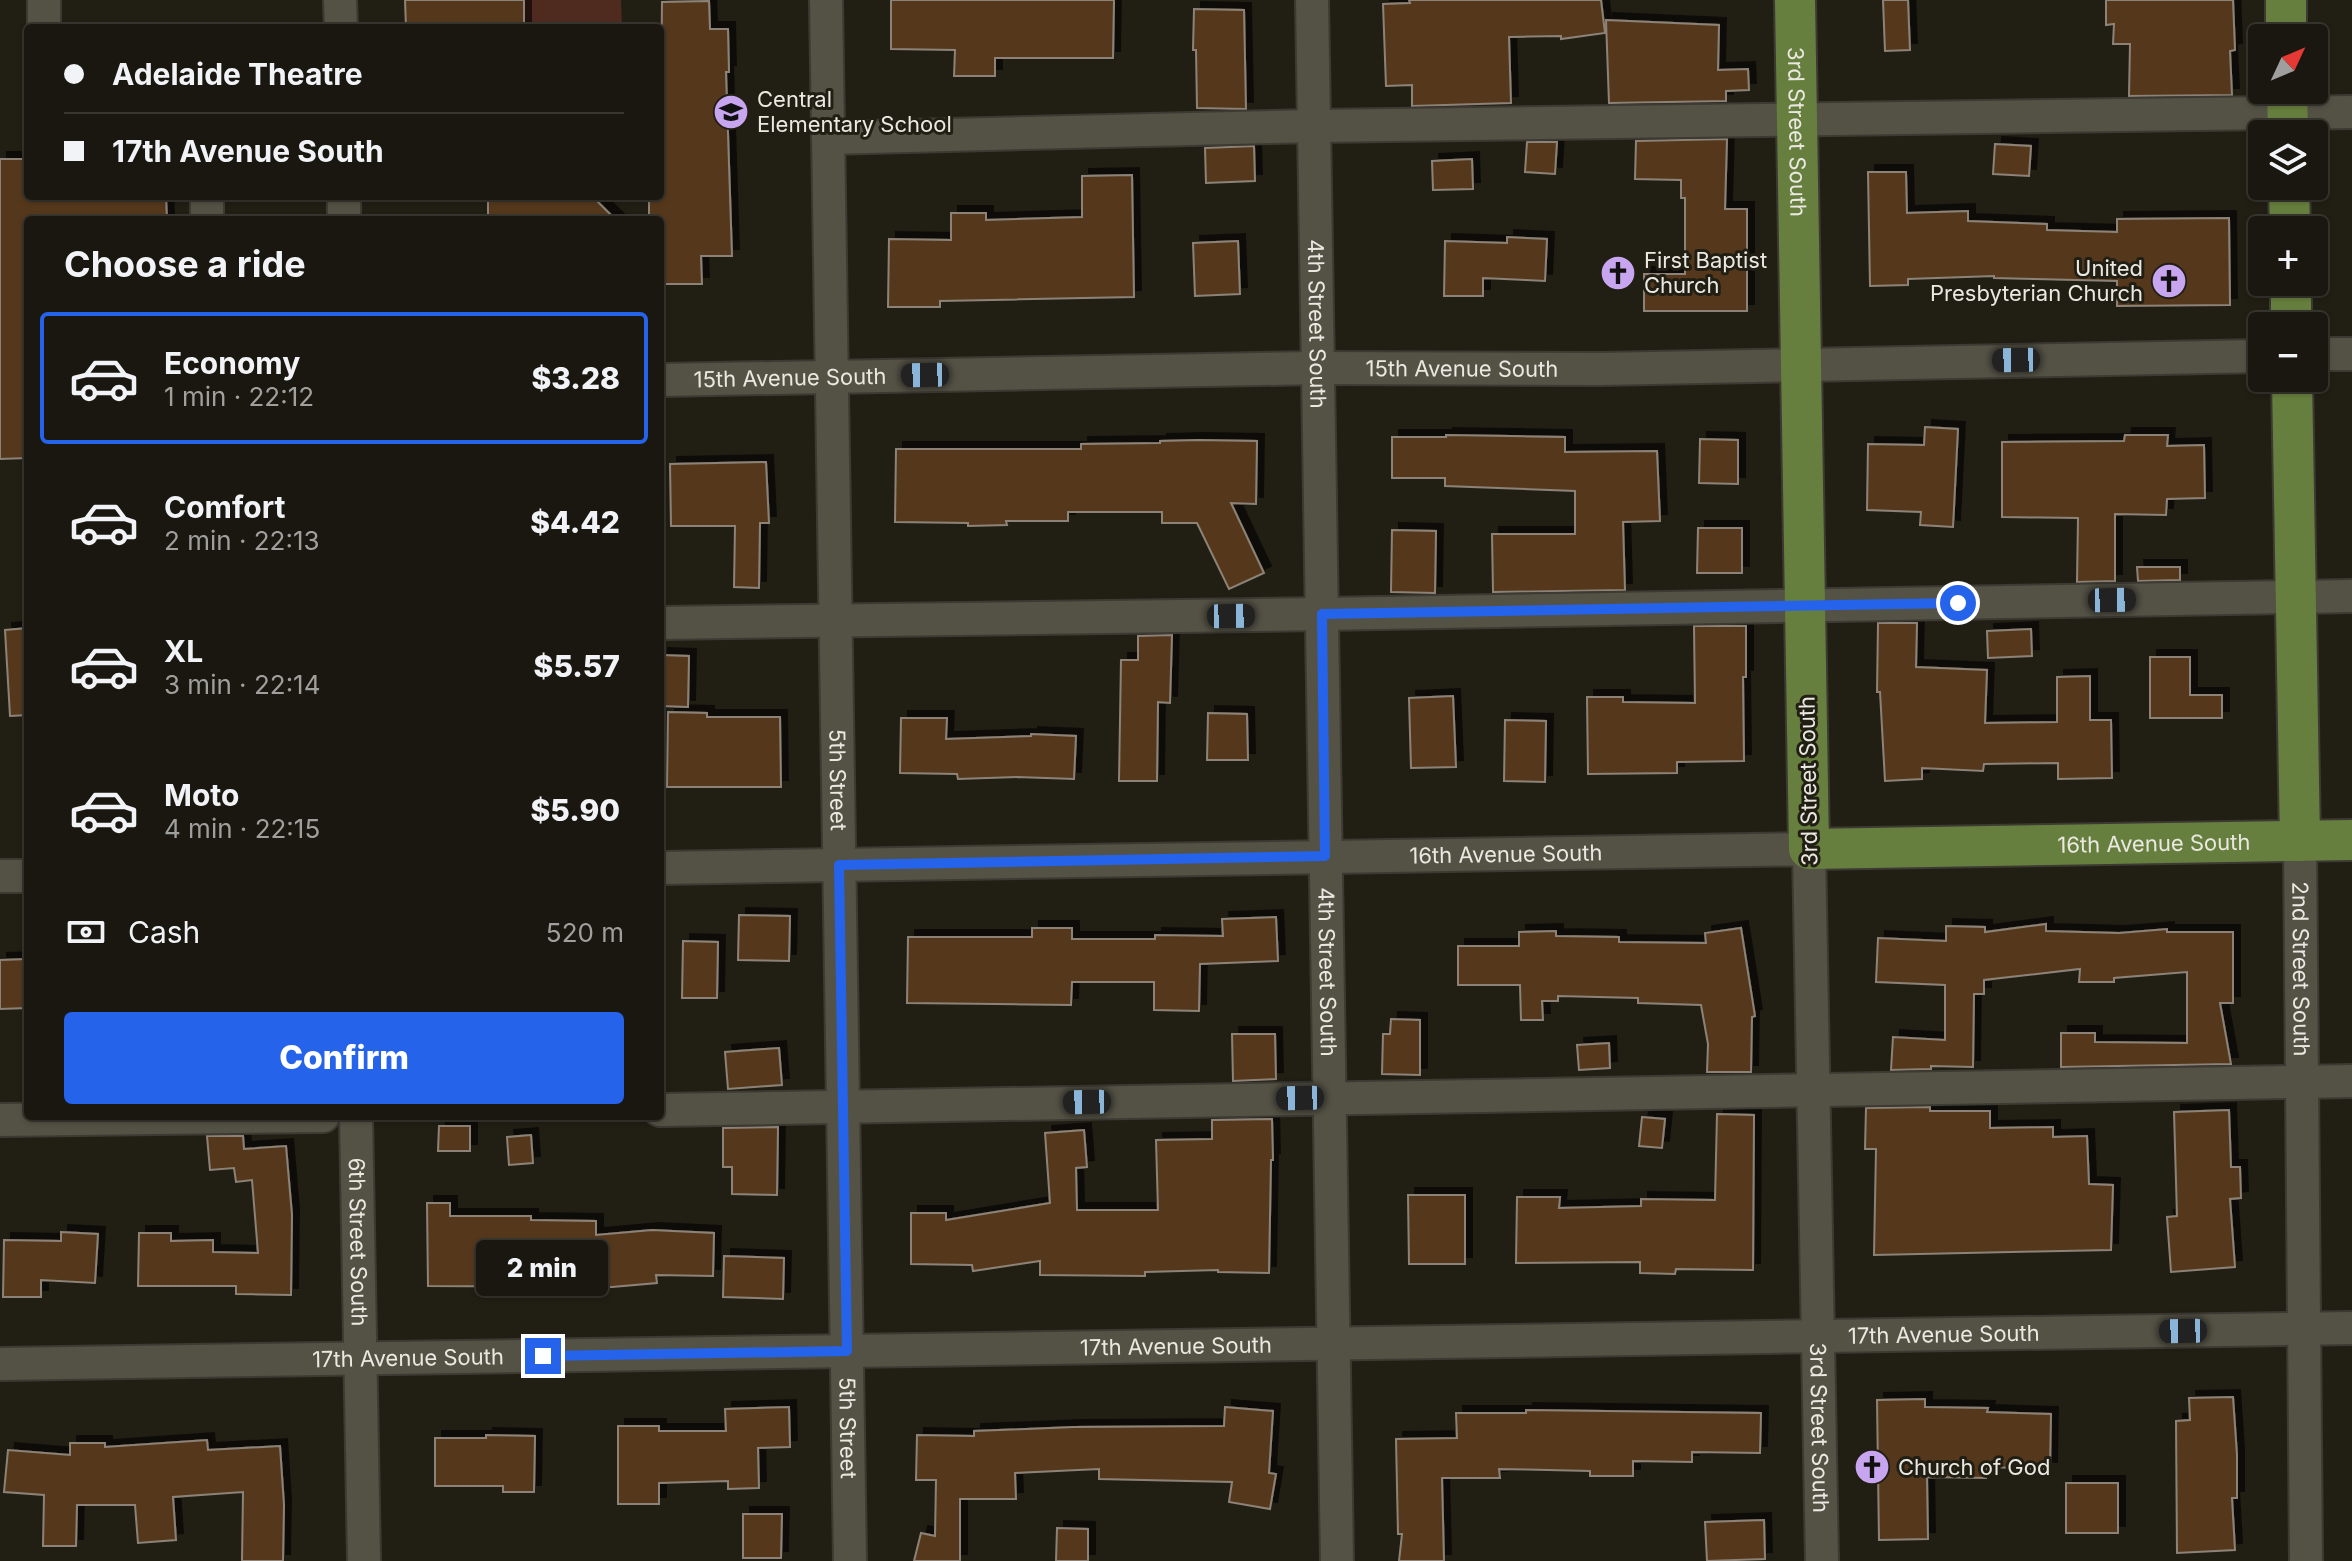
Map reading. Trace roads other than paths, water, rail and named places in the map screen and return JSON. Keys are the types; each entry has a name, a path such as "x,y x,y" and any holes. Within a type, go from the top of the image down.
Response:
{"main road":[{"name":"3rd Street South","path":"1795,0 1809,849"},
{"path":"2286,0 2286,24"},
{"name":"2nd Street South","path":"2292,392 2300,841"},
{"name":"16th Avenue South","path":"1809,849 2352,840"}],"street":[{"path":"44,0 44,24"},
{"path":"340,0 341,24"},
{"name":"5th Street","path":"826,0 850,1561"},
{"name":"4th Street South","path":"1312,0 1337,1561"},
{"path":"828,138 1314,126 2352,112"},
{"path":"2328,354 2352,354"},
{"name":"15th Avenue South","path":"664,380 1318,368 1600,369 2248,356"},
{"path":"664,623 2352,596"},
{"name":"2nd Street South","path":"2300,841 2306,1561"},
{"name":"16th Avenue South","path":"664,868 1809,849"},
{"name":"3rd Street South","path":"1809,849 1822,1561"},
{"path":"0,876 24,876"},
{"path":"664,1110 2352,1081"},
{"path":"0,1120 24,1120"},
{"name":"6th Street South","path":"356,1120 364,1561"},
{"name":"17th Avenue South","path":"0,1364 2352,1328"}],"place":[{"name":"Central Elementary School","path":"731,112"},
{"name":"First Baptist Church","path":"1618,273"},
{"name":"United Presbyterian Church","path":"2169,281"},
{"name":"Church of God","path":"1872,1467"}]}
